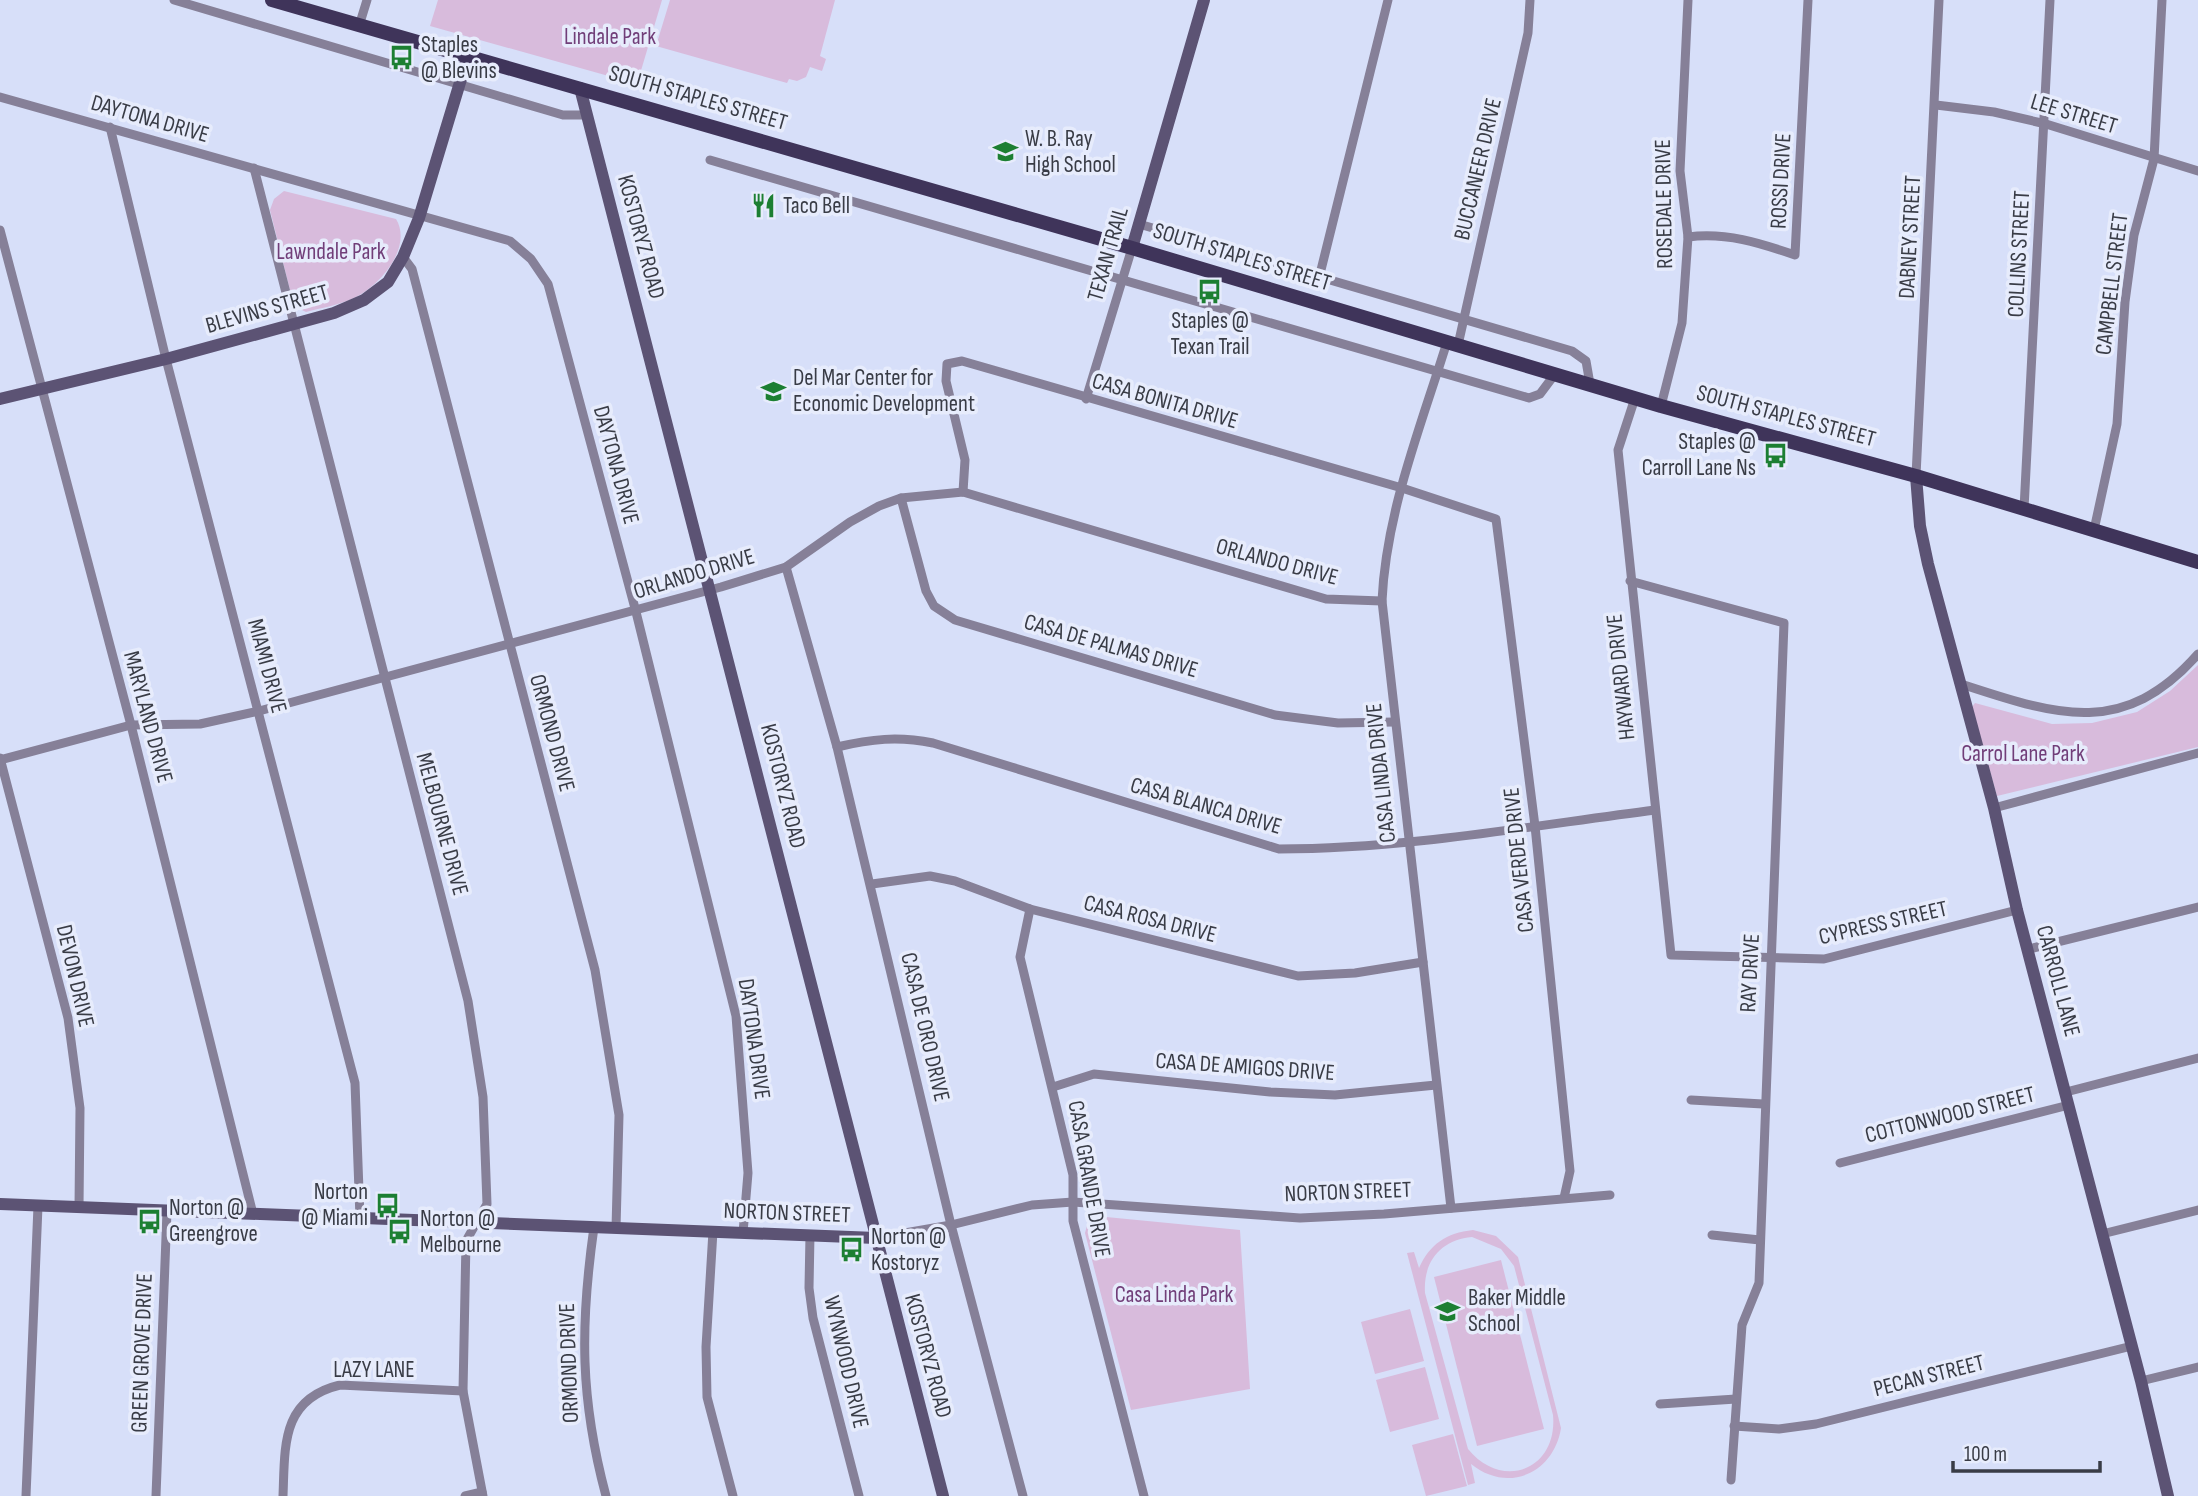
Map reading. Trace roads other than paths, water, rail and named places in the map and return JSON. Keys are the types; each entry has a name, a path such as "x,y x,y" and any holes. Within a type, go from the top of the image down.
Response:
{"main road":[{"name":"SOUTH STAPLES STREET","path":"272,0 1132,247 1634,398 1916,476 2198,562"}],"street":[{"path":"174,0 563,114 587,115"},
{"path":"359,26 367,0"},
{"name":"TEXAN TRAIL","path":"1086,399 1205,0"},
{"path":"1320,278 1388,0"},
{"name":"BUCCANEER DRIVE","path":"1452,343 1463,320 1528,33 1530,0"},
{"name":"ROSEDALE DRIVE","path":"1661,405 1682,323 1688,237 1680,171 1688,0"},
{"name":"ROSSI DRIVE","path":"1688,237 1724,236 1795,254 1808,0"},
{"name":"DABNEY STREET","path":"1916,476 1939,0"},
{"name":"COLLINS STREET","path":"2025,509 2050,0"},
{"name":"CAMPBELL STREET","path":"2094,530 2117,424 2125,302 2134,235 2154,159 2162,0"},
{"name":"BLEVINS STREET","path":"0,399 166,359 334,313 364,300 388,282 403,257 419,218 468,56"},
{"name":"KOSTORYZ ROAD","path":"580,88 712,590 943,1496"},
{"name":"DAYTONA DRIVE","path":"0,97 510,242 531,259 548,285 636,612 736,1016 748,1172 743,1233"},
{"name":"LEE STREET","path":"1936,105 1994,111 2046,124 2198,171"},
{"name":"MIAMI DRIVE","path":"110,127 166,359 355,1083 360,1218"},
{"path":"710,160 1529,398 1540,394 1555,374"},
{"name":"MELBOURNE DRIVE","path":"254,168 296,323 468,1001 483,1097 487,1144 487,1204 479,1223 466,1241 463,1391 482,1494"},
{"path":"1139,224 1572,351 1586,361 1590,384"},
{"name":"MARYLAND DRIVE","path":"0,230 131,725 253,1214"},
{"name":"ORMOND DRIVE","path":"403,257 412,269 595,970 609,1039 619,1115 615,1228"},
{"name":"CASA LINDA DRIVE","path":"1451,1208 1382,601 1384,563 1402,488 1438,372 1452,343"},
{"name":"CASA BONITA DRIVE","path":"963,492 965,460 946,382 947,364 962,362 1402,488 1496,519"},
{"name":"HAYWARD DRIVE","path":"1634,398 1618,450 1671,955"},
{"name":"CARROLL LANE","path":"1916,476 1920,526 1928,564 1994,808 2017,910 2132,1346 2168,1496"},
{"name":"ORLANDO DRIVE","path":"0,759 131,725 200,724 259,711 712,590 786,567 850,522 901,498 963,492 1326,599 1382,601"},
{"name":"CASA DE PALMAS DRIVE","path":"901,498 926,591 934,606 955,620 1275,715 1339,723 1394,722"},
{"name":"CASA VERDE DRIVE","path":"1496,519 1535,826 1570,1171 1564,1198"},
{"name":"CASA DE ORO DRIVE","path":"786,567 872,884 951,1224 1023,1496"},
{"name":"RAY DRIVE","path":"1630,581 1784,623 1763,1104 1759,1283 1742,1325 1731,1480"},
{"path":"1961,684 2029,706 2068,714 2105,713 2139,702 2176,678 2198,654"},
{"name":"CASA BLANCA DRIVE","path":"836,747 872,739 901,737 933,743 1279,849 1333,849 1408,843 1655,810"},
{"path":"1994,808 2198,752"},
{"name":"DEVON DRIVE","path":"0,759 68,1018 80,1108 79,1207"},
{"name":"CASA ROSA DRIVE","path":"872,884 930,876 955,881 1030,909 1298,976 1355,973 1423,962"},
{"path":"2029,949 2198,907"},
{"name":"CASA GRANDE DRIVE","path":"1030,909 1022,935 1020,957 1073,1175 1073,1221 1144,1496"},
{"name":"CYPRESS STREET","path":"1671,955 1824,959 2017,910"},
{"name":"COTTONWOOD STREET","path":"1840,1163 2068,1099 2198,1058"},
{"name":"CASA DE AMIGOS DRIVE","path":"1053,1087 1094,1074 1270,1092 1335,1095 1436,1085"},
{"path":"1691,1100 1763,1104"},
{"name":"NORTON STREET","path":"0,1204 876,1238 1031,1205 1073,1202 1300,1218 1610,1195"},
{"path":"26,1496 38,1206"},
{"path":"2102,1234 2198,1210"},
{"name":"GREEN GROVE DRIVE","path":"156,1496 167,1211"},
{"name":"ORMOND DRIVE","path":"594,1227 586,1283 585,1399 606,1496"},
{"path":"713,1231 706,1347 707,1397 733,1496"},
{"name":"WYNWOOD DRIVE","path":"810,1235 809,1288 813,1318 859,1496"},
{"path":"1712,1235 1760,1240"},
{"name":"PECAN STREET","path":"1734,1426 1779,1429 1816,1424 2132,1346"},
{"path":"2141,1381 2198,1367"},
{"name":"LAZY LANE","path":"283,1496 286,1443 292,1418 305,1401 320,1390 340,1385 463,1391"},
{"path":"1660,1404 1736,1399"},
{"path":"465,1496 482,1494"}],"place":[{"name":"Staples @ Blevins","path":"401,58"},
{"name":"W. B. Ray High School","path":"1005,152"},
{"name":"Taco Bell","path":"763,206"},
{"name":"Staples @ Texan Trail","path":"1210,291"},
{"name":"Del Mar Center for Economic Development","path":"773,391"},
{"name":"Staples @ Carroll Lane Ns","path":"1776,455"},
{"name":"Norton @ Miami","path":"388,1205"},
{"name":"Norton @ Greengrove","path":"149,1221"},
{"name":"Norton @ Melbourne","path":"400,1232"},
{"name":"Norton @ Kostoryz","path":"851,1250"},
{"name":"Baker Middle School","path":"1448,1311"}],"park label":[{"name":"Lindale Park","path":"610,37"},
{"name":"Lawndale Park","path":"331,252"},
{"name":"Carrol Lane Park","path":"2023,754"},
{"name":"Casa Linda Park","path":"1174,1295"}]}
